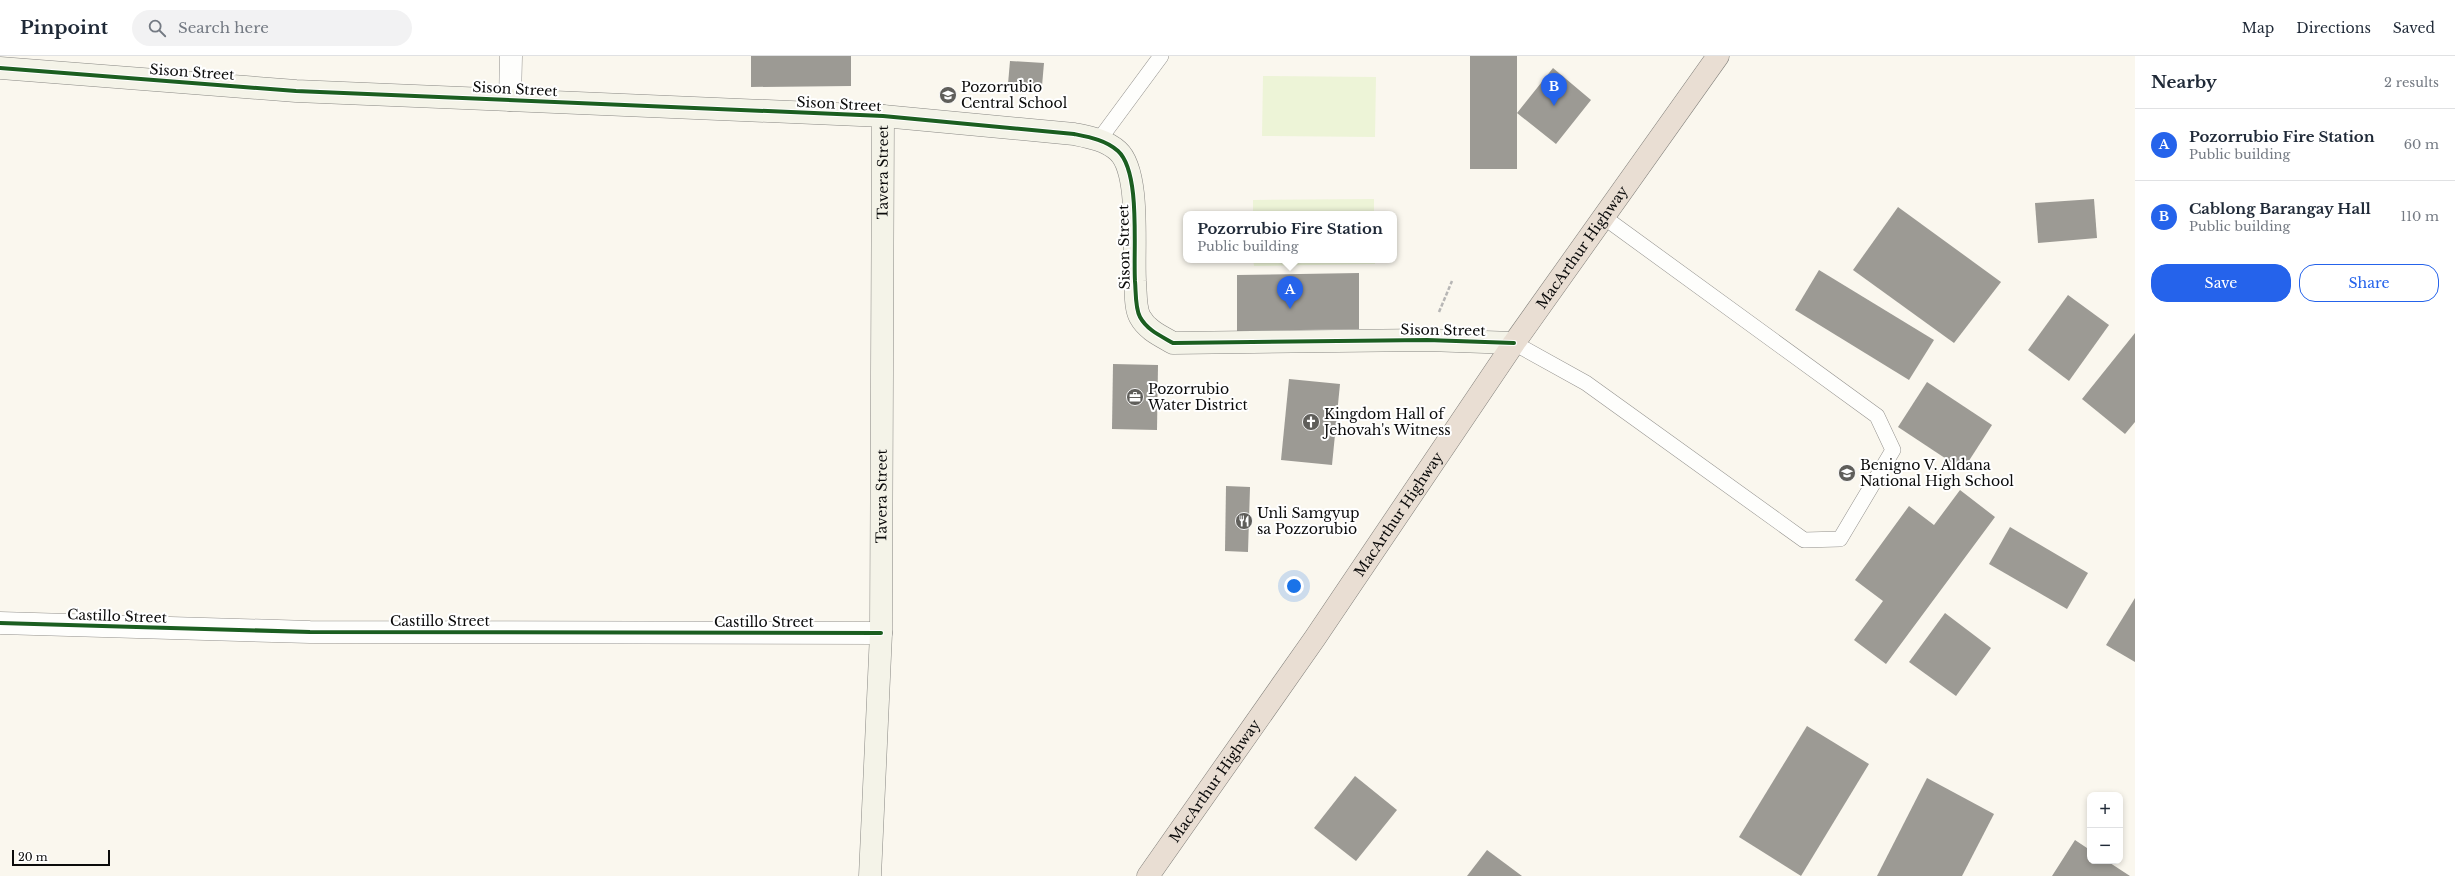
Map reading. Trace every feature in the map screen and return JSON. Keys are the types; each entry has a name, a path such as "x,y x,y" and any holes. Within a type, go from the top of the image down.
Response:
{"highway":[{"name":"MacArthur Highway","path":"1148,876 1319,631 1514,343 1605,218 1718,56"}],"street":[{"path":"510,100 511,56"},
{"name":"Sison Street","path":"0,68 296,90 883,116 1040,130 1099,140 1119,152 1125,160 1133,185 1136,295 1140,317 1152,332 1173,343 1427,340 1514,343"},
{"name":"Tavera Street","path":"870,876 881,633 883,116"},
{"name":"Castillo Street","path":"0,623 310,632 881,633"}],"lane":[{"path":"1099,140 1161,56"},
{"path":"1514,343 1586,383 1804,540 1840,539 1893,450 1877,416 1605,218"}],"green space":[{"path":"1263,76 1376,77 1375,137 1262,136"},
{"path":"1374,199 1374,211 1253,211 1253,200"},
{"path":"1254,263 1375,263 1375,264 1254,266"}],"building":[{"path":"751,56 851,56 851,86 751,87"},
{"path":"1470,56 1517,56 1517,169 1470,169"},
{"path":"1010,61 1044,63 1042,86 1008,84"},
{"path":"1553,68 1591,100 1556,144 1517,113"},
{"path":"2094,199 2097,238 2038,243 2035,203"},
{"path":"1898,207 2001,282 1954,343 1853,270"},
{"path":"1819,270 1934,340 1909,380 1795,310"},
{"path":"1359,273 1359,329 1237,331 1237,275"},
{"path":"2068,295 2109,325 2069,381 2028,350"},
{"path":"2135,333 2135,422 2125,434 2082,399"},
{"name":"Pozorrubio Water District","path":"1113,364 1158,365 1157,430 1112,429"},
{"name":"Kingdom Hall of Jehovah's Witness","path":"1289,379 1340,384 1332,465 1281,460"},
{"path":"1927,382 1992,425 1963,470 1898,427"},
{"path":"1226,486 1250,487 1248,552 1225,551"},
{"path":"1960,490 1995,517 1886,664 1854,640 1883,601 1855,580 1909,506 1934,525"},
{"path":"2010,527 2088,573 2067,609 1989,564"},
{"path":"2135,598 2135,662 2106,645"},
{"path":"1945,613 1991,648 1956,696 1909,662"},
{"path":"1807,726 1869,764 1801,876 1739,837"},
{"path":"1355,776 1397,810 1356,861 1314,828"},
{"path":"1927,778 1994,814 1962,876 1877,876"},
{"path":"2075,840 2087,848 2087,864 2112,864 2130,876 2052,876"},
{"path":"1487,850 1522,876 1467,876"}],"cycle path":[{"path":"0,68 296,91 883,116 1086,136 1113,147 1125,161 1130,176 1133,193 1135,281 1138,313 1146,326 1173,343 1427,340 1514,343"},
{"path":"0,623 310,632 881,633"}],"place":[{"name":"Pozorrubio Central School","path":"948,95"},
{"name":"Cablong Barangay Hall","path":"1554,106"},
{"name":"Pozorrubio Fire Station","path":"1290,309"},
{"name":"Pozorrubio Water District","path":"1135,397"},
{"name":"Kingdom Hall of Jehovah's Witness","path":"1311,422"},
{"name":"Benigno V. Aldana National High School","path":"1847,473"},
{"name":"Unli Samgyup sa Pozzorubio","path":"1244,521"}]}
